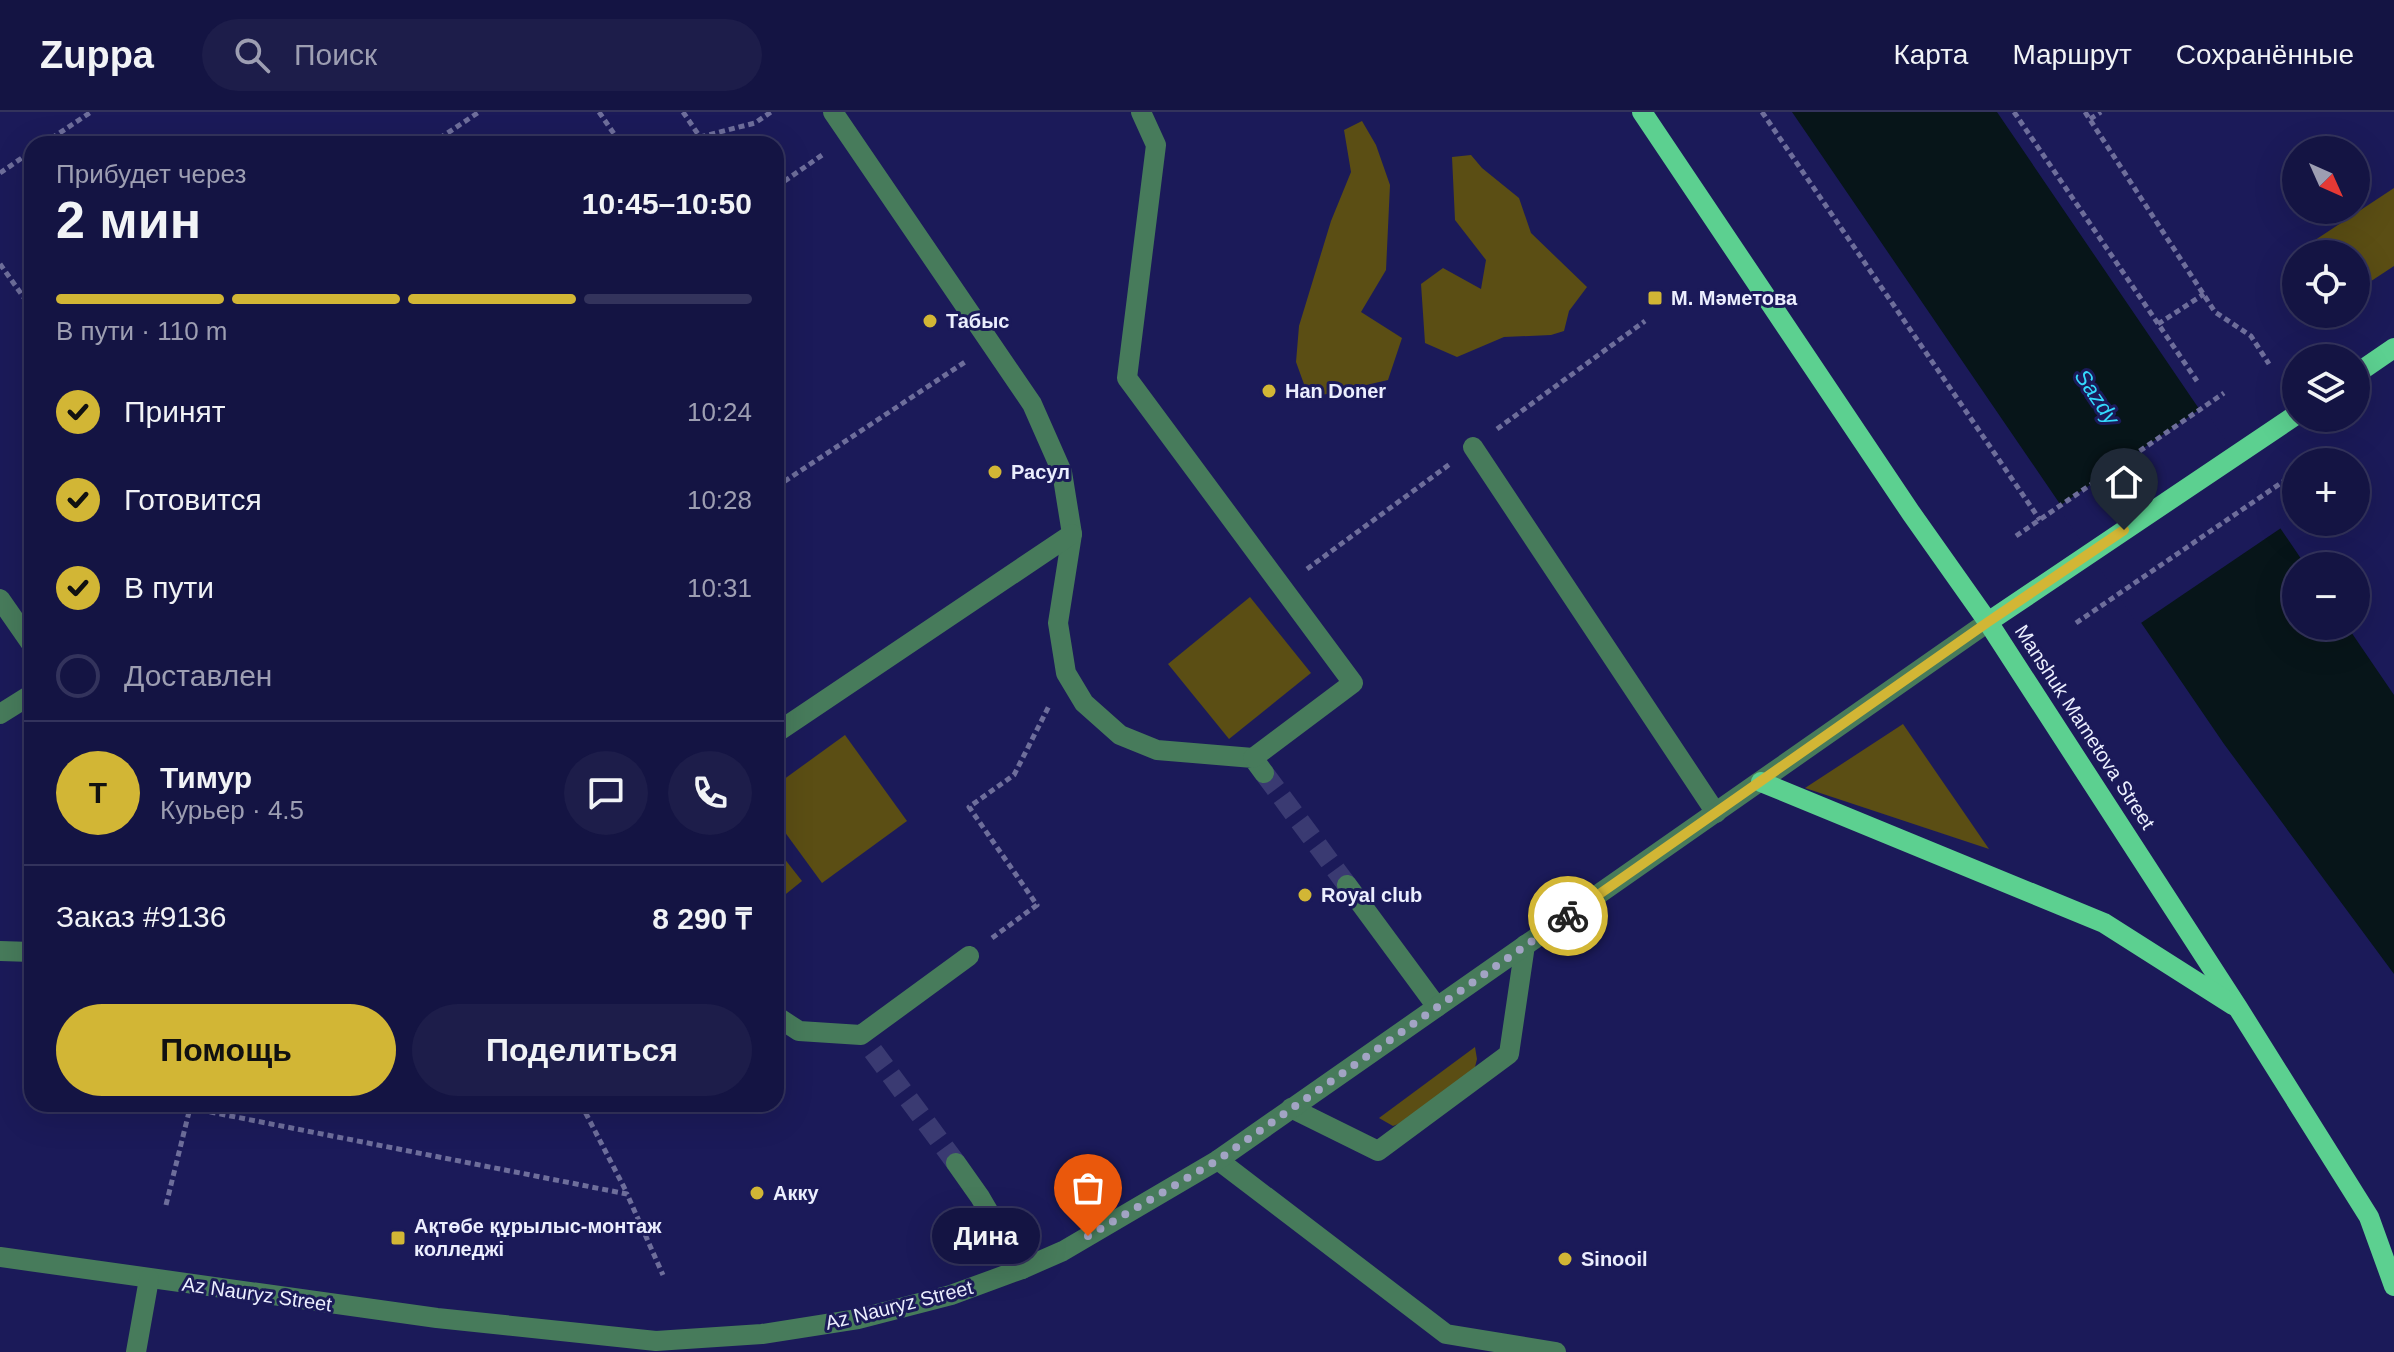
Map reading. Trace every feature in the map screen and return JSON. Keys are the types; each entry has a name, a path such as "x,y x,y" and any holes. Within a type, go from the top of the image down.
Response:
{"main road":[{"name":"Manshuk Mametova Street","path":"1642,112 1911,513 1988,622 2238,1008 2369,1217 2394,1286"},
{"path":"2370,364 2394,348"},
{"path":"1988,622 2282,424"},
{"path":"1761,782 2104,923 2238,1008"},
{"name":"Manshuk Mametova Street","path":"2369,1217 2394,1242"}],"street":[{"path":"833,112 1032,404 1062,472 1072,534 1058,623 1066,673 1084,703 1120,735 1157,750 1258,766 1353,683 1127,378 1156,145 1141,112"},
{"path":"1473,447 1716,813"},
{"path":"784,728 1072,534"},
{"path":"0,599 24,634"},
{"name":"Az Nauryz Street","path":"0,1257 437,1318 656,1341 762,1334 858,1319 951,1295 1063,1251 1218,1160 1988,622"},
{"path":"0,714 24,699"},
{"path":"1347,885 1437,1007"},
{"path":"1291,1108 1378,1151 1509,1054 1525,945"},
{"path":"0,951 24,952"},
{"path":"784,1021 799,1031 867,1043 969,956"},
{"path":"1218,1160 1446,1334 1460,1352"},
{"path":"956,1163 980,1197 1022,1269"},
{"path":"136,1352 149,1279"},
{"path":"1446,1334 1544,1351"}],"path":[{"path":"55,136 91,112"},
{"path":"443,136 479,112"},
{"path":"599,112 616,136"},
{"path":"683,112 699,136"},
{"path":"704,136 755,123 771,112"},
{"path":"1762,112 2040,520"},
{"path":"2014,112 2197,381"},
{"path":"2085,112 2215,312 2251,336 2269,364"},
{"path":"2090,119 2101,112"},
{"path":"784,182 849,137"},
{"path":"0,173 24,156"},
{"path":"0,264 24,298"},
{"path":"2158,324 2204,294"},
{"path":"784,482 991,345"},
{"path":"2016,536 2224,393"},
{"path":"2076,623 2282,482"},
{"path":"969,956 1037,905 969,807 1014,775 1066,673"},
{"path":"166,1205 189,1112"},
{"path":"210,1112 627,1194"},
{"path":"585,1112 627,1194 663,1275"}],"shaded area":[{"path":"1362,121 1376,145 1390,185 1386,270 1361,312 1402,338 1388,380 1309,398 1296,362 1299,326 1331,221 1351,172 1344,130"},
{"path":"1471,155 1519,198 1531,233 1587,287 1569,311 1564,331 1551,335 1504,337 1457,357 1425,343 1421,284 1443,268 1481,289 1486,260 1455,220 1452,157"},
{"path":"2394,188 2394,266 2370,282 2370,240 2315,240 2339,224 2370,224 2370,204"},
{"path":"1250,597 1311,673 1229,739 1168,664"},
{"path":"1903,724 1989,849 1805,788"},
{"path":"845,735 907,821 822,883 784,831 784,779"},
{"path":"784,858 802,881 784,896"},
{"path":"1475,1047 1477,1059 1474,1071 1409,1120 1393,1126 1379,1118"}],"water":[{"name":"Sazdy","path":"1792,112 1997,112 2282,531 2282,536 2286,536 2296,552 2282,552 2282,640 2357,640 2394,695 2394,974 2224,744"}],"pier":[{"path":"2203,407 2282,527 2138,625 2058,507"}],"tunnel":[{"path":"1264,773 1347,885"},
{"path":"873,1051 956,1163"}],"way so far":[{"path":"1088,1236 1218,1160 1568,916"}],"place":[{"name":"М. Мәметова","path":"1655,298"},
{"name":"Табыс","path":"930,321"},
{"name":"Han Doner","path":"1269,391"},
{"name":"Расул","path":"995,472"},
{"name":"Royal club","path":"1305,895"},
{"name":"Акку","path":"757,1193"},
{"name":"Дина","path":"1088,1236"},
{"name":"Ақтөбе құрылыс-монтаж колледжі","path":"398,1238"},
{"name":"Sinooil","path":"1565,1259"}],"route":[{"path":"1568,916 2124,530"}]}
